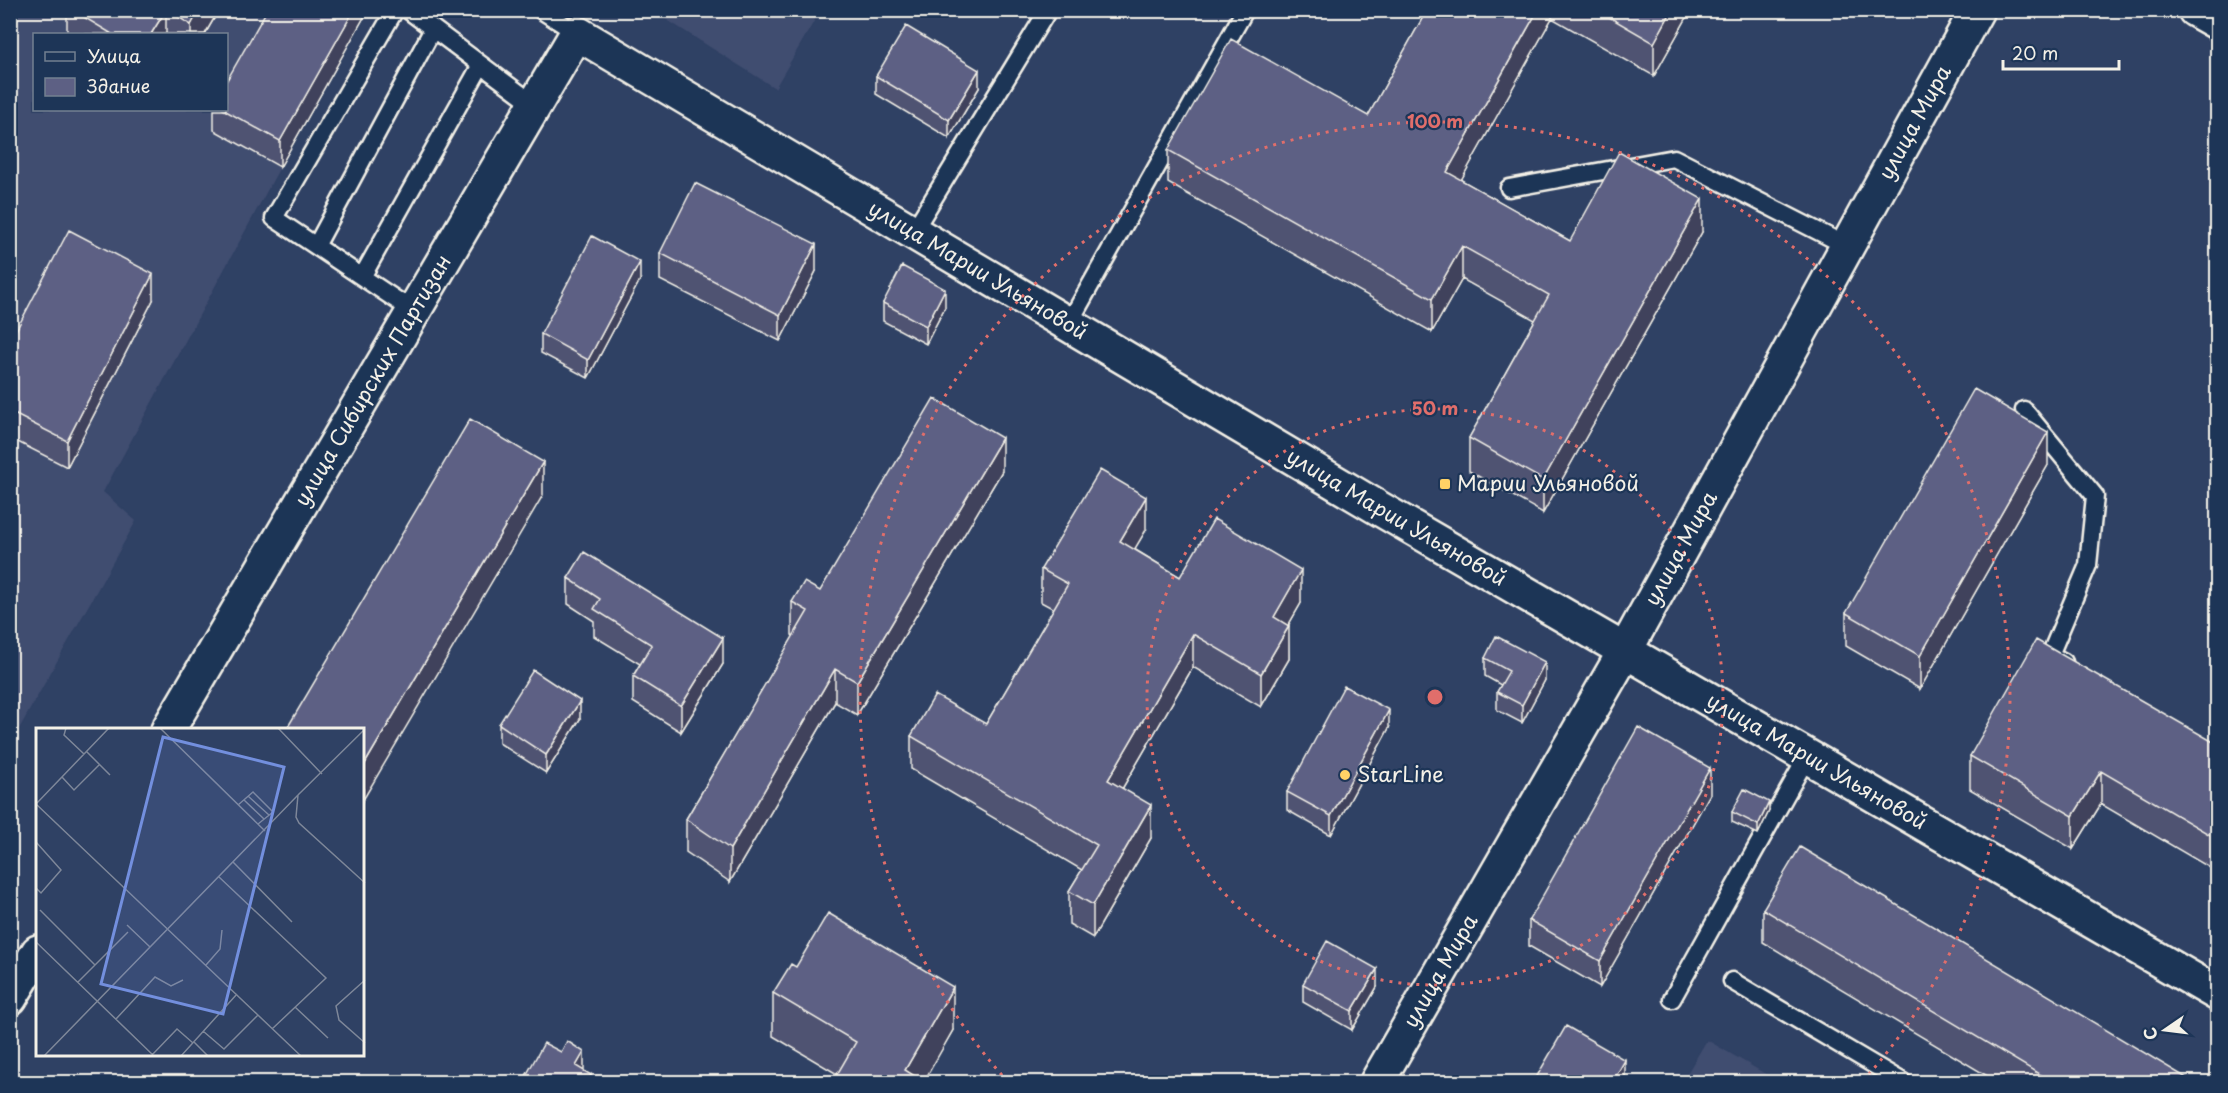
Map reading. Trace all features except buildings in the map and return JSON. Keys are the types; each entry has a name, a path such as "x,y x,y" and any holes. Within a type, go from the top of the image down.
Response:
{"street":[{"name":"улица Мира","path":"1377,1083 1625,651 1977,10"},
{"path":"2195,10 2217,23"},
{"name":"улица Сибирских Партизан","path":"169,728 577,33"},
{"name":"улица Марии Ульяновой","path":"577,33 1068,325 2217,994"},
{"path":"10,998 36,955"}],"lane":[{"path":"395,10 274,218 413,311"},
{"path":"408,10 535,105"},
{"path":"541,10 577,33"},
{"path":"913,232 1048,10"},
{"path":"1068,325 1245,10"},
{"path":"316,246 433,29"},
{"path":"362,276 481,65"},
{"path":"1509,188 1674,158 1848,246"},
{"path":"2024,410 2095,496 2088,565 2050,655 2082,672"},
{"path":"1672,999 1807,756"},
{"path":"1732,981 1903,1083"}],"shaded area":[{"path":"11,11 368,11 103,492 136,521 11,743"},
{"path":"653,11 820,11 775,88"},
{"path":"1707,1040 1779,1082 1682,1082"}],"place":[{"name":"Марии Ульяновой","path":"1445,484"},
{"name":"StarLine","path":"1345,775"}]}
